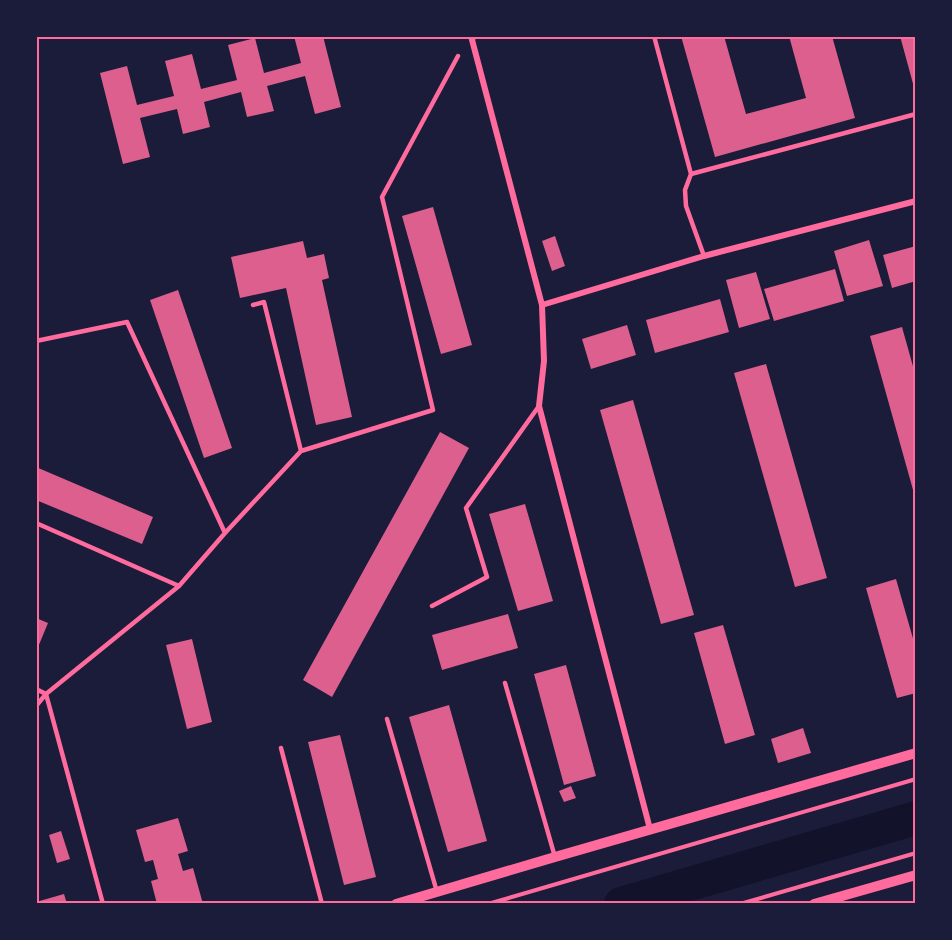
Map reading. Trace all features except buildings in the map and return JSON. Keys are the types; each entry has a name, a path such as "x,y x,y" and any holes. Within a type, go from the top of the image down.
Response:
{"street":[{"path":"474,36 542,305 544,361 539,405 650,830"},
{"path":"542,305 704,256 916,201"},
{"path":"396,904 916,753"},
{"path":"814,904 916,875"}],"lane":[{"path":"654,36 691,174 685,190 686,206 704,256"},
{"path":"36,706 46,694 179,586 301,452 434,410 382,197 458,56"},
{"path":"691,174 916,114"},
{"path":"253,304 264,302 301,452"},
{"path":"36,341 127,322 225,533"},
{"path":"432,606 487,577 466,508 539,405"},
{"path":"36,523 179,586"},
{"path":"505,683 555,856"},
{"path":"36,689 46,694 103,904"},
{"path":"387,719 437,892"},
{"path":"281,748 322,904"}],"path":[{"path":"488,904 916,779"},
{"path":"740,904 916,853"}],"waterway":[{"path":"621,904 916,818"}]}
